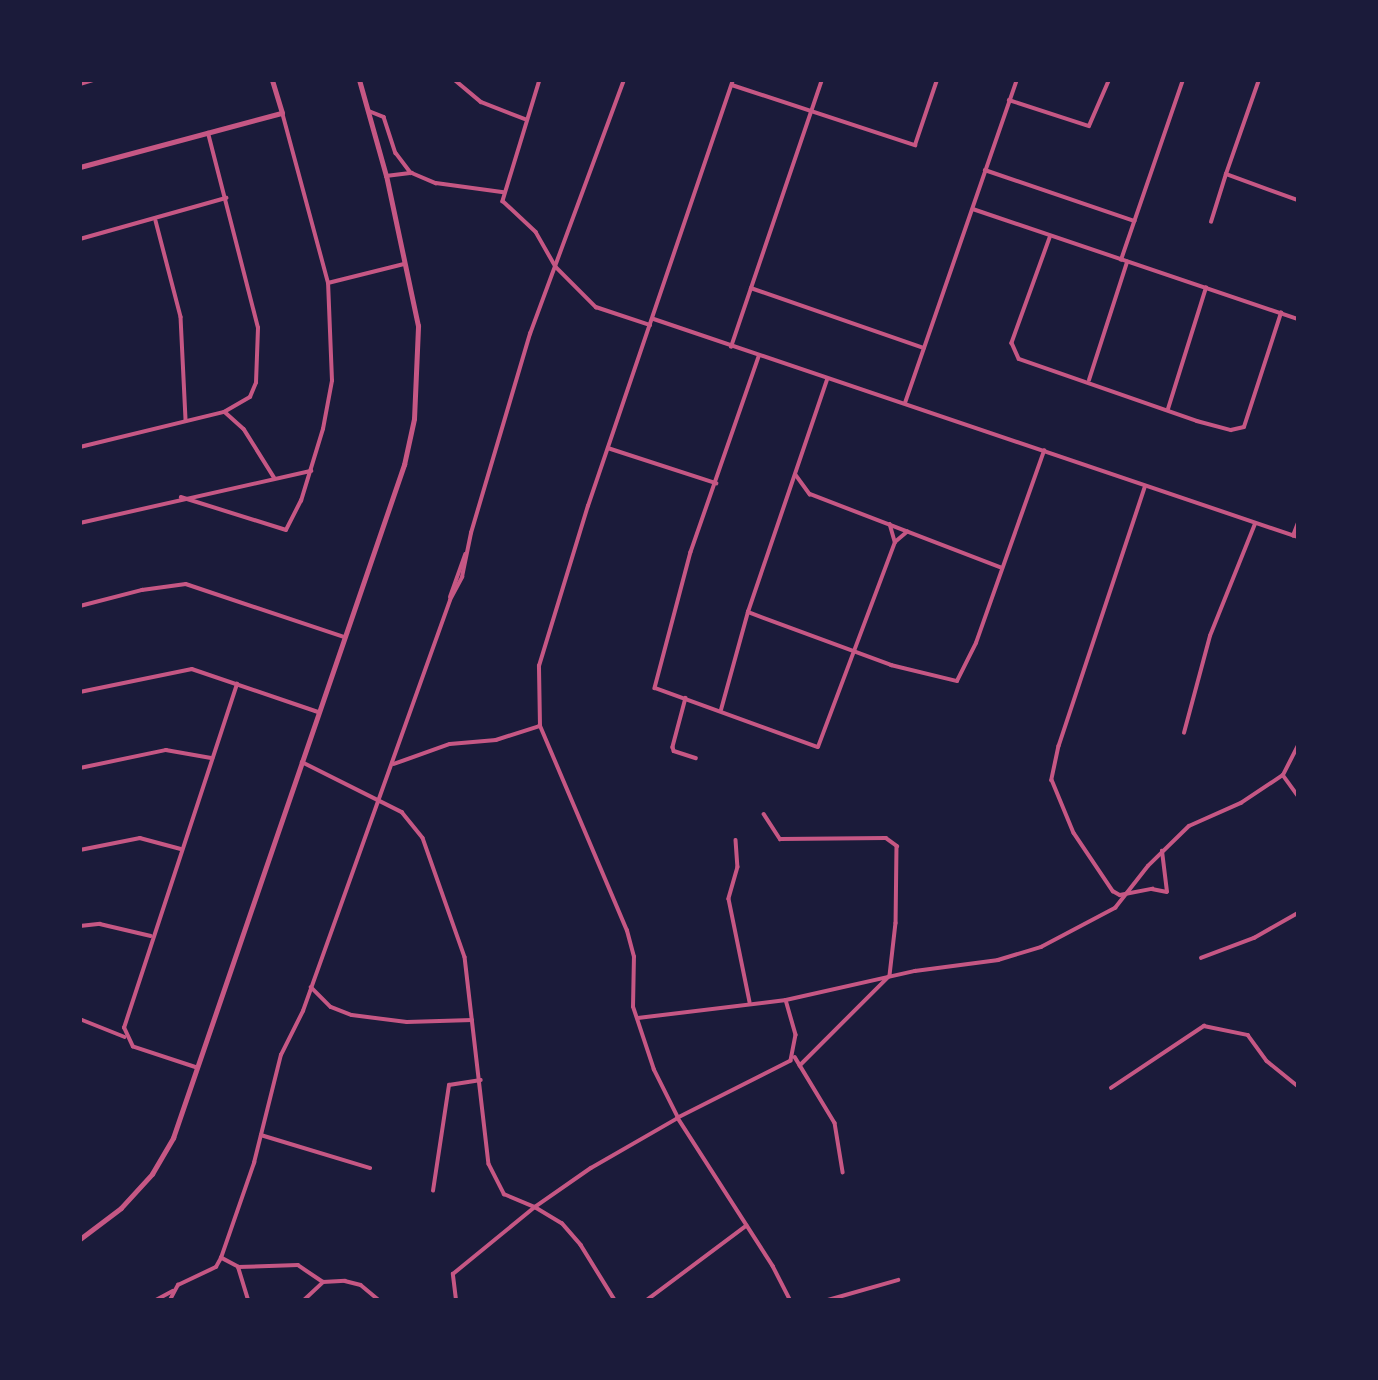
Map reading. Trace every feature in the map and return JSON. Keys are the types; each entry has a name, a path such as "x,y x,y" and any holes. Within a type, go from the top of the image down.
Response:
{"street":[{"path":"80,84 93,80"},
{"path":"181,497 286,530 311,471 332,381 328,283 272,80"},
{"path":"80,1239 121,1208 152,1174 173,1138 404,465 414,419 418,326 407,263 359,80"},
{"path":"455,80 481,102 525,119"},
{"path":"540,80 503,192 507,209 536,232 556,267 606,313 650,326"},
{"path":"156,1300 192,1276 216,1267 222,1258 261,1135 281,1055 311,986 394,764 450,600 462,577 466,553 530,334 624,80"},
{"path":"731,347 822,80"},
{"path":"790,1300 747,1225 678,1118 654,1070 633,1007 634,957 627,931 540,726 538,666 608,448 733,83 915,145 937,80"},
{"path":"905,403 1017,80"},
{"path":"1009,100 1089,126 1109,80"},
{"path":"1121,260 1183,80"},
{"path":"1210,222 1259,80"},
{"path":"367,110 384,117 396,153 412,173 436,183 503,192"},
{"path":"80,167 282,113"},
{"path":"80,447 224,412 250,397 258,354 253,304 207,131"},
{"path":"985,170 1135,220"},
{"path":"386,176 412,173"},
{"path":"1226,174 1297,200"},
{"path":"80,239 156,221 226,198"},
{"path":"973,209 1050,238 1297,318"},
{"path":"156,221 181,317 186,421"},
{"path":"1050,238 1012,343 1014,352 1028,363 1089,380 1231,430 1244,428 1281,313"},
{"path":"1089,380 1127,262"},
{"path":"328,283 407,263"},
{"path":"751,288 924,348"},
{"path":"1168,409 1206,288"},
{"path":"653,318 759,357 905,403 1145,488 1295,537 1297,523"},
{"path":"759,357 665,637 655,685 818,747 895,542 907,532"},
{"path":"721,710 748,612 827,380"},
{"path":"224,412 244,429 274,477"},
{"path":"608,448 716,483"},
{"path":"748,612 916,673 957,681 976,643 1000,567 1044,451"},
{"path":"80,523 181,497 311,471"},
{"path":"796,475 810,494 1000,567"},
{"path":"1145,488 1059,746 1052,780 1074,834 1112,891 1128,894 1152,889 1167,892 1161,851"},
{"path":"890,524 895,542"},
{"path":"1184,733 1210,636 1255,524"},
{"path":"80,606 186,584 344,637"},
{"path":"80,692 182,669 203,671 318,712"},
{"path":"125,1037 126,1014 237,684"},
{"path":"686,698 673,747 674,751 696,758"},
{"path":"394,764 450,744 496,740 540,726"},
{"path":"638,1018 750,1002 786,1000 890,976 998,960 1041,947 1100,920 1128,894 1161,851 1189,826 1241,803 1283,775 1297,744"},
{"path":"80,768 166,750 212,758"},
{"path":"301,761 402,812 423,838 465,957 485,1134 496,1183 504,1194 535,1207 562,1223 575,1238 614,1300"},
{"path":"1283,775 1297,796"},
{"path":"764,814 780,839 796,842 886,838 897,846 896,923 890,976 800,1066"},
{"path":"80,850 141,838 181,849"},
{"path":"736,840 738,867 729,899 750,1002"},
{"path":"1201,958 1254,938 1297,913"},
{"path":"80,926 100,924 151,936"},
{"path":"311,986 331,1007 352,1015 407,1022 472,1020"},
{"path":"786,1000 796,1035 794,1056 835,1123 843,1172"},
{"path":"80,1019 125,1037 133,1047 197,1069"},
{"path":"1111,1088 1204,1026 1248,1035 1267,1061 1297,1086"},
{"path":"456,1300 452,1280 457,1269 535,1207 591,1168 678,1118 783,1068 794,1056"},
{"path":"433,1191 449,1085 481,1080"},
{"path":"261,1135 370,1168"},
{"path":"647,1300 747,1225"},
{"path":"222,1258 238,1267 298,1265 323,1282 361,1285 379,1300"},
{"path":"238,1267 248,1300"},
{"path":"828,1300 898,1280"},
{"path":"304,1300 323,1282"},
{"path":"170,1300 173,1291"}]}
